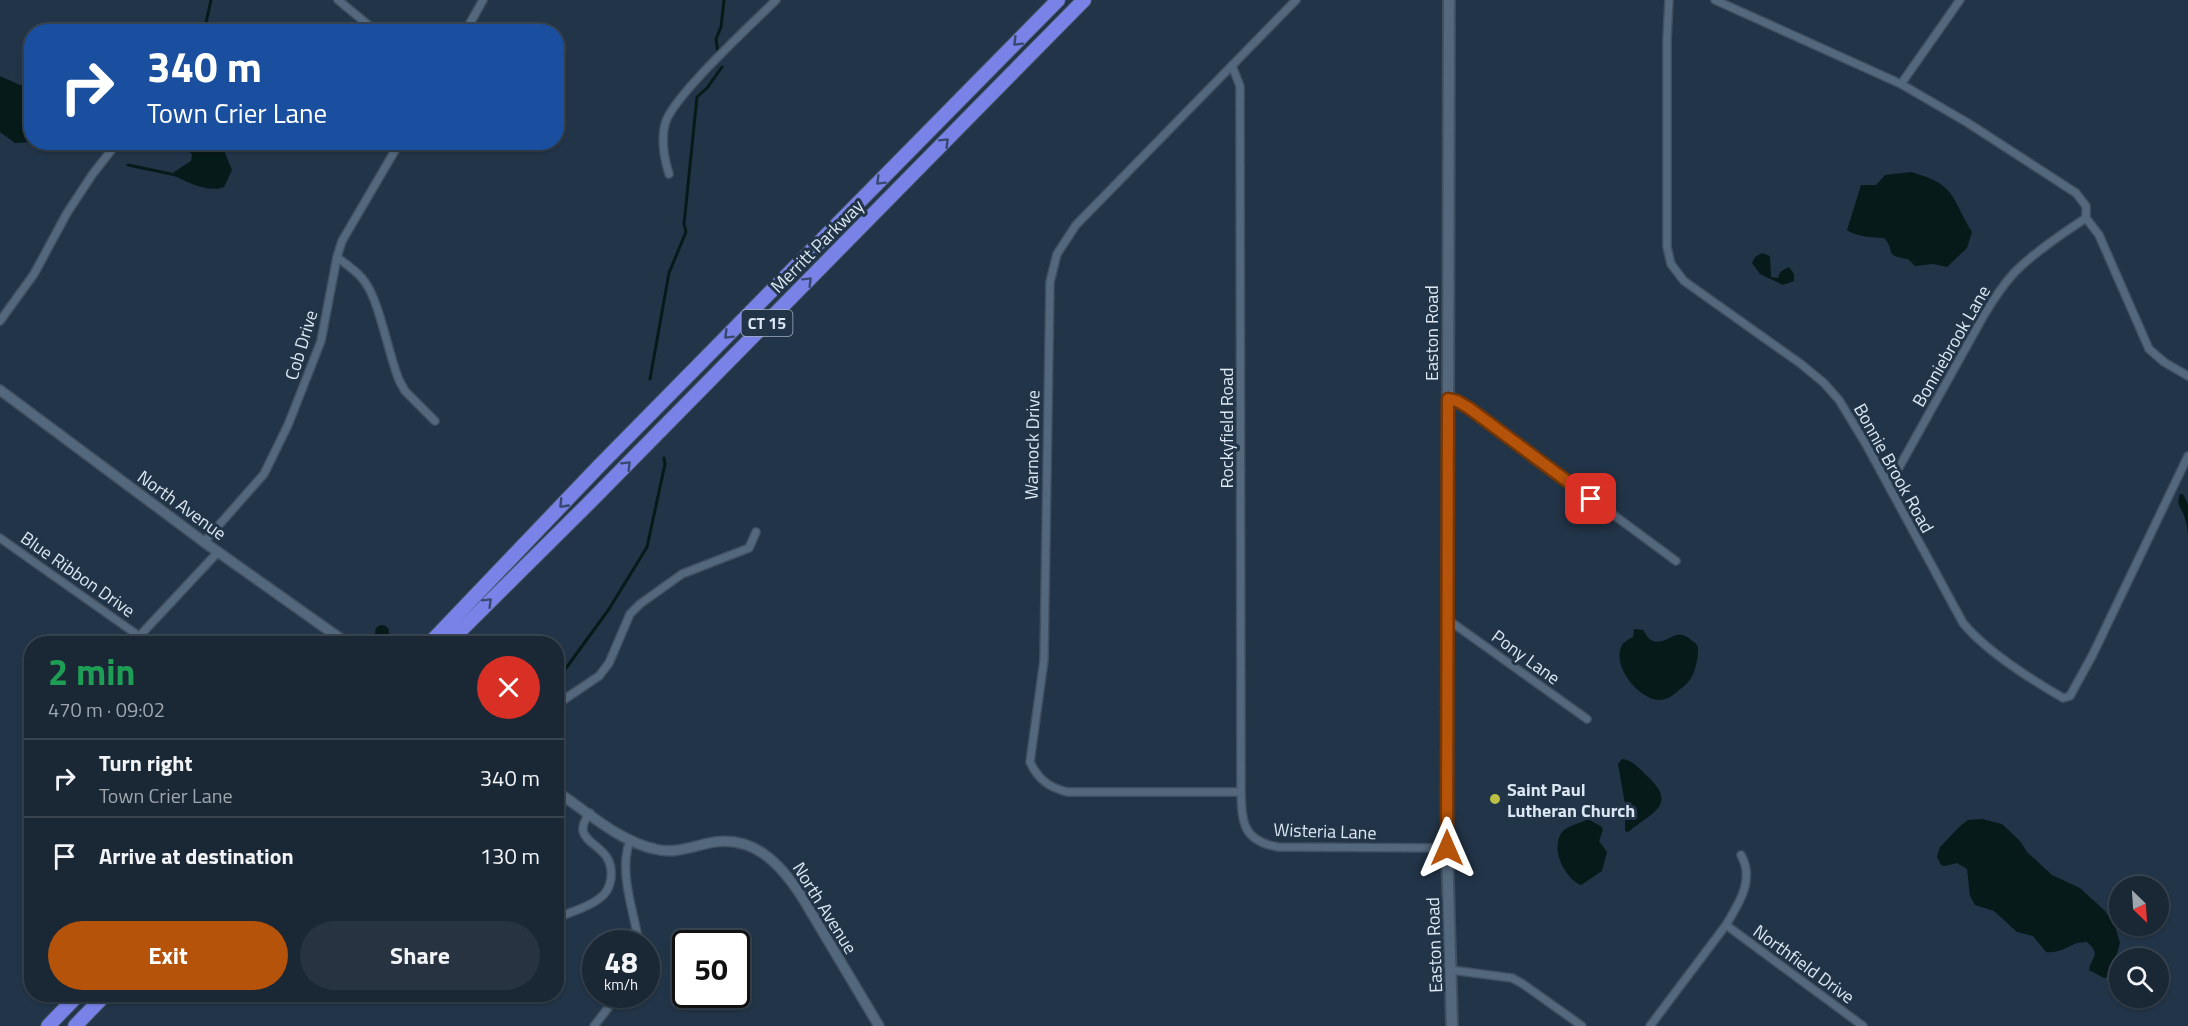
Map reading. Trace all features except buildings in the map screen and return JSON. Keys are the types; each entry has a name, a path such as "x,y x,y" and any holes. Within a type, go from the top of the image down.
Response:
{"highway":[{"name":"Merritt Parkway","path":"437,636 600,465 1058,0"},
{"name":"Merritt Parkway","path":"455,636 1084,0"},
{"path":"48,1026 71,1002"},
{"path":"75,1026 98,1002"}],"main road":[{"name":"Easton Road","path":"1449,0 1447,848 1452,1026"}],"street":[{"path":"338,0 367,24"},
{"path":"470,24 483,0"},
{"name":"Warnock Drive","path":"1241,792 1068,792 1045,783 1030,762 1044,660 1050,282 1052,265 1064,240 1087,213 1296,0"},
{"name":"Bonnie Brook Road","path":"1669,0 1667,247 1671,264 1684,281 1801,363 1839,400 1886,480 1963,623 1978,639 2063,698 2070,696 2188,456"},
{"path":"1714,0 1901,84 1968,123 2076,193 2086,206 2086,218 2102,242 2149,349 2164,362 2188,376"},
{"path":"1901,84 1960,0"},
{"path":"669,174 665,160 664,138 665,124 669,115 700,76 773,1"},
{"name":"Rockyfield Road","path":"1232,66 1239,80 1240,98 1241,792"},
{"path":"0,321 34,274 67,213 112,150"},
{"name":"Cob Drive","path":"204,542 260,478 277,448 321,341 337,257 348,228 395,150"},
{"name":"Bonniebrook Lane","path":"1886,480 1897,471 1999,291 2016,271 2086,218"},
{"path":"337,257 366,282 399,380 405,391 435,421"},
{"name":"North Avenue","path":"0,390 204,542 337,636"},
{"path":"1448,399 1469,408 1673,559"},
{"path":"564,700 599,676 609,663 630,614 640,604 682,574 749,548 756,532"},
{"name":"Blue Ribbon Drive","path":"0,538 139,636"},
{"path":"139,636 218,552"},
{"name":"Pony Lane","path":"1447,619 1587,719"},
{"name":"Wisteria Lane","path":"1241,792 1242,814 1246,829 1255,840 1264,844 1287,847 1447,848"},
{"name":"North Avenue","path":"564,796 630,840 653,849 673,851 715,842 738,842 757,849 772,859 788,876 802,897 879,1026"},
{"path":"564,915 597,901 605,894 609,886 611,875 608,860 583,830 590,813"},
{"path":"630,840 625,853 626,876 636,930"},
{"path":"1650,1026 1726,925 1746,886 1747,869 1741,855"},
{"name":"Northfield Drive","path":"1726,925 1863,1026"},
{"path":"1451,970 1512,978 1582,1026"},
{"path":"594,1026 608,1008"}],"shaded area":[{"path":"0,76 24,87 24,142 15,143 0,132"},
{"path":"189,150 224,150 232,170 224,187 206,188 175,176 174,172 191,161 192,155"},
{"path":"1911,172 1945,187 1972,232 1967,248 1947,267 1933,264 1915,266 1908,259 1892,254 1884,238 1859,235 1847,230 1861,185 1876,185 1885,175"},
{"path":"1762,253 1770,256 1771,277 1778,278 1780,272 1789,267 1794,274 1794,281 1783,285 1760,274 1752,263 1755,257"},
{"path":"2180,494 2183,494 2188,504 2188,534 2186,521 2179,504"},
{"path":"379,625 385,625 389,629 388,636 375,635 375,629"},
{"path":"1634,629 1643,630 1650,639 1656,642 1679,635 1690,639 1697,645 1693,675 1670,697 1659,700 1643,694 1628,680 1623,671 1620,662 1622,645 1633,637"},
{"path":"1622,759 1635,764 1655,785 1660,793 1661,801 1653,813 1628,832 1625,831 1625,804 1618,764"},
{"path":"1588,819 1602,827 1599,841 1607,852 1602,871 1581,885 1564,869 1558,854 1558,846 1564,830"},
{"path":"1982,819 2002,824 2052,875 2080,888 2105,911 2109,917 2109,936 2118,936 2120,943 2119,948 2109,948 2109,977 2104,978 2089,970 2095,953 2087,942 2076,943 2058,951 2046,952 2033,936 2017,932 1994,911 1975,905 1970,896 1967,869 1957,863 1941,865 1937,857 1940,847 1968,820"}],"waterway":[{"path":"206,24 211,0"},
{"path":"718,53 716,39 721,27 724,0"},
{"path":"650,379 669,273 686,232 684,224 697,97 707,88 722,67"},
{"path":"128,165 176,175"},
{"path":"564,671 609,609 647,547 665,464 664,458"}],"place":[{"name":"Saint Paul Lutheran Church","path":"1495,799"}],"route":[{"path":"1447,848 1448,399 1469,408 1591,499"}]}
